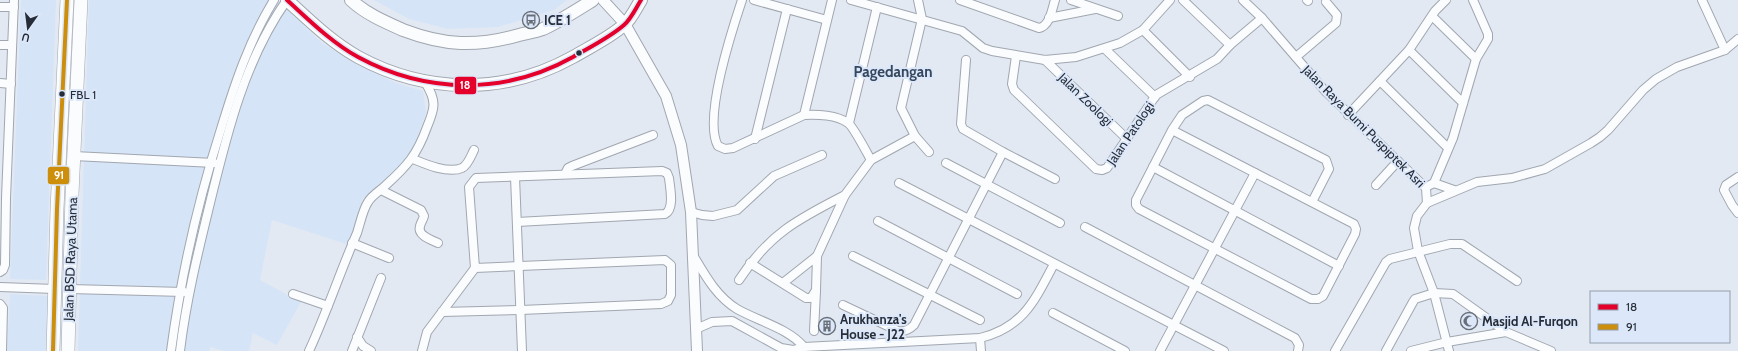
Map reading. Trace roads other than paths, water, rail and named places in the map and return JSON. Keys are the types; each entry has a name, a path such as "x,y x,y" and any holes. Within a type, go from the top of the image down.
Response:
{"main road":[{"name":"Jalan BSD Raya Utama","path":"53,351 57,209 67,0"},
{"name":"Jalan BSD Raya Utama","path":"68,351 74,156 81,0"},
{"path":"287,0 323,33 357,56 391,72 426,82 462,86 509,82 558,65 599,42 625,24 641,0"},
{"path":"351,0 382,21 418,36 448,43 467,44 502,40 542,29 574,12 592,0"},
{"path":"65,57 79,58"}],"street":[{"path":"180,351 189,292 219,164 243,72 252,40 274,0"},
{"path":"171,351 180,291 210,162 243,72 287,0"},
{"path":"603,0 625,24 666,96 681,144 691,212 697,351"},
{"path":"742,0 731,34 714,108 714,134 718,146 725,149 733,148 804,115 815,114 839,119 849,123 872,160"},
{"path":"754,0 827,20"},
{"path":"769,4 778,0"},
{"path":"804,115 832,0"},
{"path":"850,0 922,18 962,31 983,48 1016,56 1045,60 1076,57 1120,43 1143,30 1170,0"},
{"path":"918,0 922,18 901,108 915,136 929,152"},
{"path":"960,0 1039,28 1044,27 1049,18 1055,0"},
{"path":"1071,0 1118,16"},
{"path":"1183,0 1230,45"},
{"name":"Jalan Raya Bumi Puspiptek Asri","path":"1243,0 1262,18 1348,115 1426,188 1427,203"},
{"path":"1348,115 1409,50 1432,16 1446,0"},
{"path":"1426,188 1434,183 1448,148 1476,59 1488,39 1488,34 1473,0"},
{"path":"1296,57 1336,23 1337,15 1326,2"},
{"path":"1706,2 1725,50"},
{"path":"0,7 14,4 9,122 4,159 3,236 5,265 3,270 0,272"},
{"path":"849,123 877,7"},
{"path":"755,139 787,9"},
{"path":"1049,18 1097,9"},
{"path":"1432,16 1476,59"},
{"name":"Jalan Patologi","path":"1016,56 1012,84 1014,90 1096,169 1102,170 1107,168 1128,139 1155,96 1166,88 1190,76 1217,59 1230,45 1262,18"},
{"path":"1143,30 1190,76"},
{"name":"Jalan Raya Bumi Puspiptek Asri","path":"1449,351 1434,293 1418,251 1414,228 1417,216 1427,203 1454,190 1477,182 1512,178 1545,169 1600,137 1643,90 1656,79 1677,67 1725,50 1738,39"},
{"path":"0,45 12,45"},
{"path":"1105,49 1155,96"},
{"path":"1409,50 1463,103"},
{"path":"966,60 961,124 963,129 966,132 1055,179"},
{"name":"Jalan Zoologi","path":"1045,60 1128,139"},
{"path":"1380,81 1448,148"},
{"path":"309,351 328,306 367,202 413,159 422,142 434,112 433,94 426,82"},
{"path":"0,83 10,84"},
{"path":"1172,130 1354,224 1356,229 1339,266 1323,296 1318,299 1311,299 1137,207 1136,200 1172,130 1182,114 1203,101 1208,100 1326,160 1329,164 1329,169 1312,202"},
{"path":"0,122 9,122"},
{"path":"565,174 568,168 572,166 653,135"},
{"path":"814,331 817,256 845,195 872,160 915,136"},
{"path":"413,159 432,167 456,169 462,168 468,162 474,150"},
{"path":"843,305 898,331 903,331 914,325 1003,152"},
{"path":"691,212 713,216 737,210 747,203 764,184 774,176 822,155"},
{"path":"74,156 210,162 219,164"},
{"path":"1376,185 1398,161"},
{"path":"946,163 1060,223"},
{"path":"1153,168 1339,266"},
{"path":"422,351 427,332 475,268 468,187 476,178 662,171 670,178 671,208 668,212 660,215 517,222"},
{"path":"1160,351 1255,172"},
{"path":"515,177 522,351"},
{"path":"1738,177 1726,185 1724,190 1738,213"},
{"path":"899,183 1224,351"},
{"path":"1434,183 1454,190"},
{"path":"381,190 421,210 424,216 420,231 426,238 438,243"},
{"path":"739,280 750,263 765,246 788,226 845,195"},
{"path":"878,221 1017,294"},
{"path":"1085,227 1295,338 1300,345 1298,351"},
{"path":"352,243 389,258"},
{"path":"1335,351 1386,262 1390,259 1450,244 1462,244 1517,281"},
{"path":"693,255 720,295 737,308 796,339 804,347"},
{"path":"783,283 817,256"},
{"path":"853,256 980,320"},
{"path":"442,312 665,303 671,294 671,265 665,260 475,268"},
{"path":"750,263 806,298 813,296 816,290"},
{"path":"696,329 712,322 732,321 781,348 793,350 804,347 980,338 1002,331 1025,313 1033,304 1054,264"},
{"path":"352,351 381,278"},
{"path":"0,287 55,289"},
{"path":"70,289 189,292"},
{"path":"1386,351 1415,299 1434,293 1453,294 1506,332 1551,351"},
{"path":"293,294 328,306"},
{"path":"0,304 3,308 1,351"},
{"path":"732,321 737,308"},
{"path":"1053,313 1125,351"},
{"path":"1411,351 1446,342 1506,332"},
{"path":"357,337 363,346 371,351"},
{"path":"980,338 981,351"}],"place":[{"name":"ICE 1","path":"531,20"},
{"name":"FBL 1","path":"62,94"},
{"name":"Masjid Al-Furqon","path":"1469,321"},
{"name":"Arukhanza's House - J22","path":"827,326"}],"district":[{"name":"Pagedangan","path":"893,72"}]}
